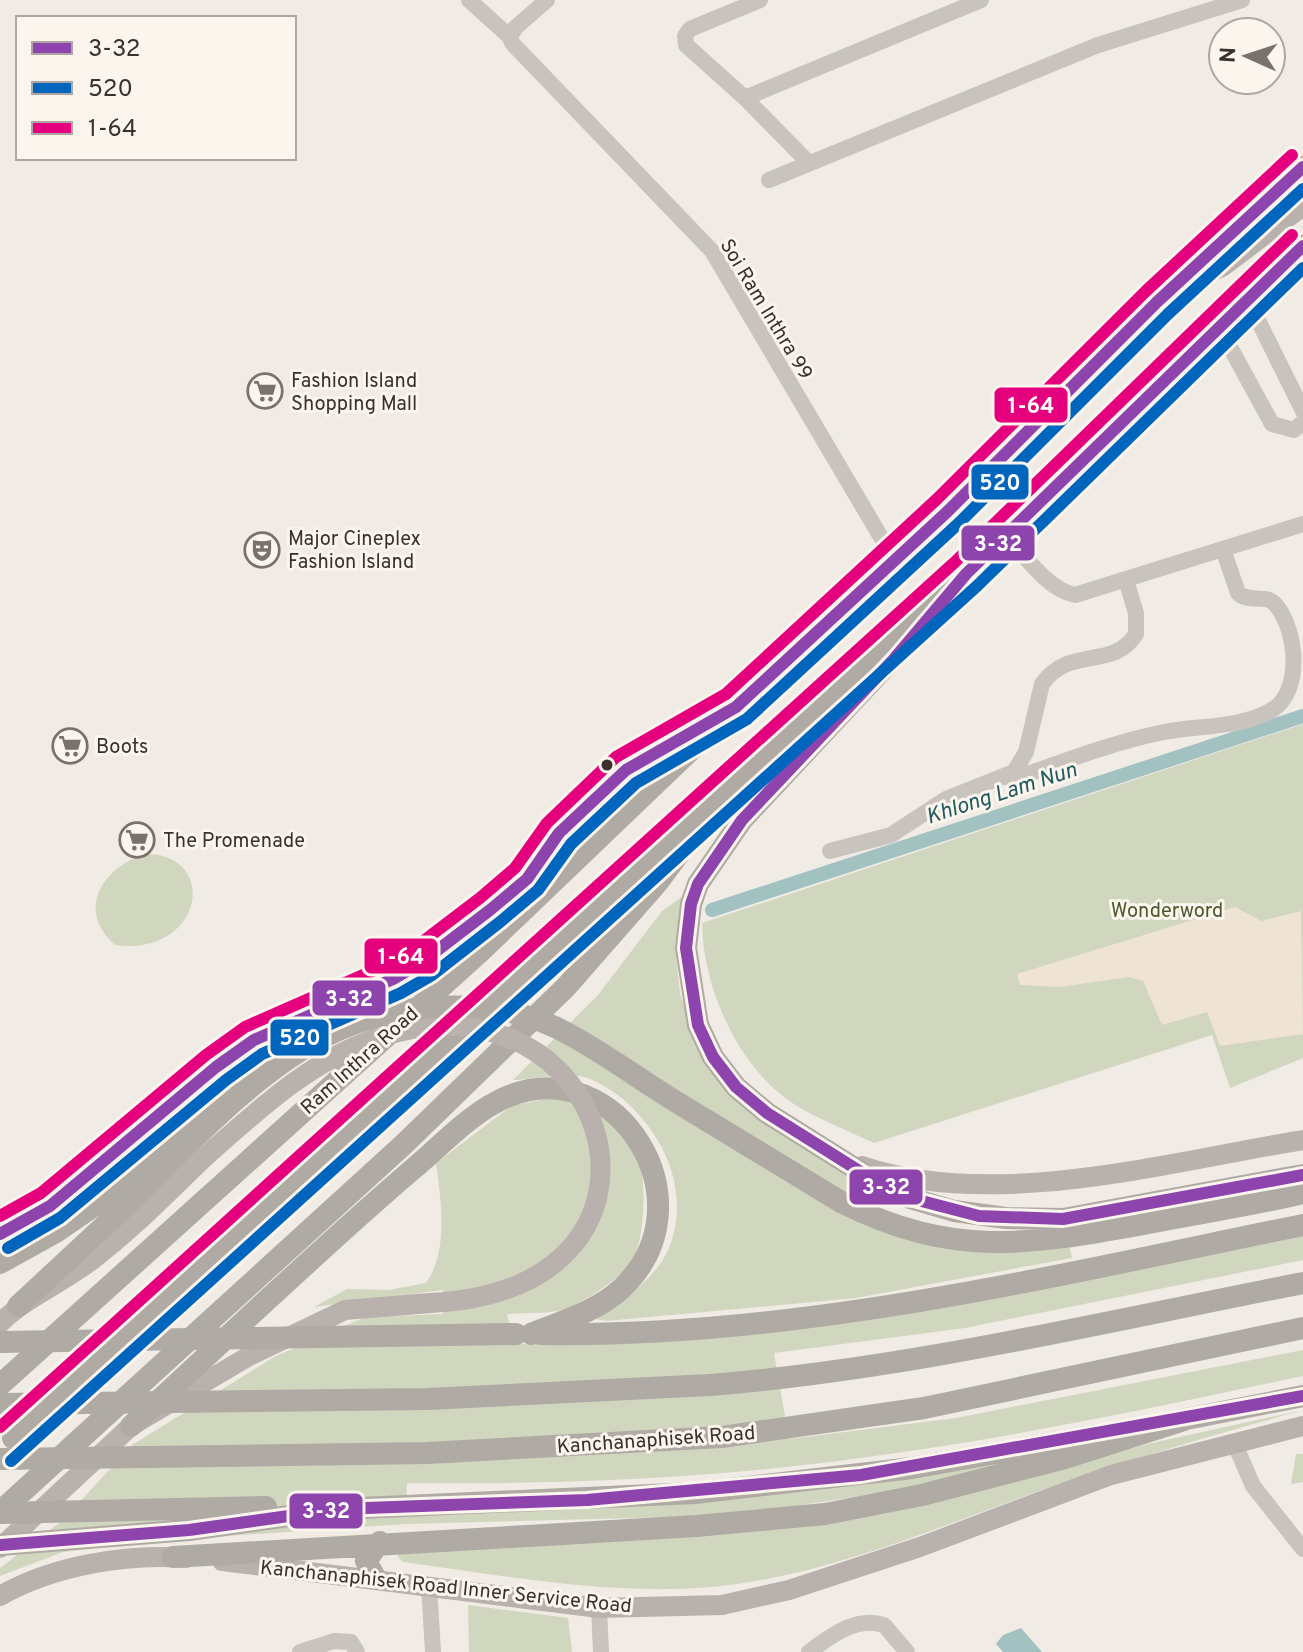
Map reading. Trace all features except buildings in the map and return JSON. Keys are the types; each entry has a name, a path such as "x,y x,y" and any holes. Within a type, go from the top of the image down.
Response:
{"highway":[{"name":"Ram Inthra Road","path":"0,1385 481,951 736,707 895,561 1095,368 1168,292 1303,167"},
{"path":"6,1443 966,574 1303,246"},
{"path":"966,574 884,671 742,820 698,884 691,904 686,948 689,985 698,1025 713,1057 736,1087 767,1113 910,1198 954,1211 1006,1218 1063,1219 1303,1175"},
{"path":"0,1513 403,1145 566,987 658,882 731,786"},
{"path":"0,1263 56,1232 117,1190 245,1075 342,1004"},
{"path":"18,1306 233,1104 292,1058 327,1035 364,1021 452,1007 494,1010 556,1028 841,1202 887,1224 921,1235 950,1241 1021,1243 1303,1193"},
{"path":"131,1426 375,1202 477,1114 512,1095 539,1090 565,1091 601,1106 639,1140 658,1185 660,1207 653,1238 623,1287 591,1308 523,1334"},
{"path":"0,1342 669,1330 918,1302 1303,1225"},
{"path":"0,1404 428,1399 780,1379 896,1361 1303,1283"},
{"name":"Kanchanaphisek Road","path":"0,1459 427,1453 722,1437 924,1408 1303,1328"},
{"path":"0,1513 281,1507 339,1509 587,1500 861,1475 1184,1420 1303,1396"},
{"path":"173,1557 380,1542 696,1526 825,1514 936,1492 1065,1458 1184,1420"},
{"path":"0,1546 189,1530 339,1509"},
{"path":"376,1579 366,1561 380,1542"}],"main road":[{"path":"1168,292 1222,267 1303,206"},
{"path":"3,1226 50,1206 216,1067 254,1040 393,979 449,942 566,845 674,745 736,707"},
{"path":"0,1323 18,1306 95,1258 206,1156 294,1082 372,1040 440,1027 477,1031 520,1042 543,1057 582,1097 599,1140 600,1188 588,1222 559,1261 538,1276 470,1300 367,1306 331,1315 249,1356 131,1426 0,1546"},
{"path":"843,1160 918,1181 1001,1185 1063,1180 1303,1140"},
{"name":"Kanchanaphisek Road Inner Service Road","path":"0,1596 69,1570 110,1562 173,1557 429,1585 599,1608 672,1609 759,1598 920,1547 1111,1475 1303,1426"}],"street":[{"name":"Soi Ram Inthra 99","path":"469,0 510,37 712,251 895,561"},
{"path":"510,37 515,28 547,0"},
{"path":"760,0 690,29 685,36 686,45 745,98 808,162"},
{"path":"745,98 981,0"},
{"path":"769,180 1098,45 1242,0"},
{"path":"1248,300 1303,411"},
{"path":"1219,327 1272,424 1294,430 1303,422"},
{"path":"1006,535 1033,565 1068,594 1075,595 1303,524"},
{"path":"830,851 891,835 946,799 1006,777 1019,777 1156,734 1255,718 1283,702 1293,679 1296,660 1278,608 1270,600 1248,599 1238,593 1223,549"},
{"path":"1006,777 1021,763 1026,752 1042,684 1047,676 1071,660 1121,651 1136,634 1136,613 1126,580"},
{"path":"1234,1442 1253,1486 1303,1549"},
{"path":"429,1585 433,1652"},
{"path":"599,1608 601,1652"},
{"path":"809,1652 830,1636 866,1622 884,1625 907,1652"},
{"path":"300,1652 342,1640 351,1642 357,1652"}],"green space":[{"name":"Wonderword","path":"1303,724 1303,1058 1230,1088 1212,1035 874,1143 811,1114 780,1094 744,1053 730,1029 709,976 702,923"},
{"path":"145,854 169,858 184,869 192,886 192,904 183,921 168,936 145,944 115,945 103,932 97,918 99,891 117,869"},
{"path":"683,896 675,945 680,994 705,1059 862,1185 840,1205 902,1238 1069,1246 1072,1258 856,1298 606,1321 591,1318 639,1287 666,1254 672,1240 677,1200 668,1162 650,1128 637,1113 623,1099 597,1082 572,1075 513,1080 598,995 662,911"},
{"path":"558,1097 609,1123 634,1147 639,1157 643,1186 640,1237 637,1251 627,1268 585,1299 554,1312 507,1314 514,1344 571,1344 1303,1232 1303,1260 965,1328 774,1353 789,1439 956,1418 1303,1350 1303,1376 1053,1427 841,1461 656,1478 531,1483 407,1483 406,1510 1016,1455 1018,1464 916,1488 787,1507 675,1517 406,1524 139,1542 63,1552 0,1576 0,1568 63,1520 132,1445 274,1357 365,1317 443,1314 443,1290 314,1307 347,1289 389,1290 426,1283 438,1256 441,1240 436,1163 513,1105"},
{"path":"1303,1410 1102,1470 858,1556 767,1579 674,1589 606,1587 403,1562 398,1557 399,1549 986,1487 1152,1443"},
{"path":"1296,1454 1303,1454 1303,1482 1291,1484"},
{"path":"468,1605 568,1618 572,1652 469,1652"}],"shaded area":[{"path":"1235,907 1261,921 1301,911 1303,1034 1220,1046 1207,1012 1162,1025 1143,981 1129,977 1060,987 1020,985 1017,974"}],"water":[{"path":"1021,1628 1042,1652 1003,1652 996,1644 1003,1635"}],"waterway":[{"name":"Khlong Lam Nun","path":"712,910 1303,716"}],"transit line":[{"name":"1-64","path":"0,1216 41,1193 206,1055 245,1027 386,965 413,949 480,898 515,868 547,823 616,757 726,694 937,499 1146,291 1292,155"},
{"name":"3-32","path":"0,1234 50,1206 216,1067 254,1040 393,979 422,962 490,910 527,879 559,833 626,770 736,707 948,511 1157,302 1303,167"},
{"name":"520","path":"8,1248 60,1218 226,1080 262,1054 401,993 432,975 500,922 538,890 571,844 636,783 747,719 959,523 1168,314 1303,189"},
{"name":"1-64","path":"0,1427 955,562 1292,235"},
{"name":"3-32","path":"1303,246 966,574 894,659 742,820 698,884 691,904 686,948 698,1025 713,1057 736,1087 767,1113 880,1184 910,1198 979,1216 1063,1219 1303,1175"},
{"name":"520","path":"11,1461 977,586 1303,268"},
{"name":"3-32","path":"0,1545 189,1530 339,1509 587,1500 861,1475 1303,1396"}],"place":[{"name":"Fashion Island Shopping Mall","path":"265,391"},
{"name":"Major Cineplex Fashion Island","path":"262,550"},
{"name":"Boots","path":"70,746"},
{"name":"The Promenade","path":"137,840"}]}
